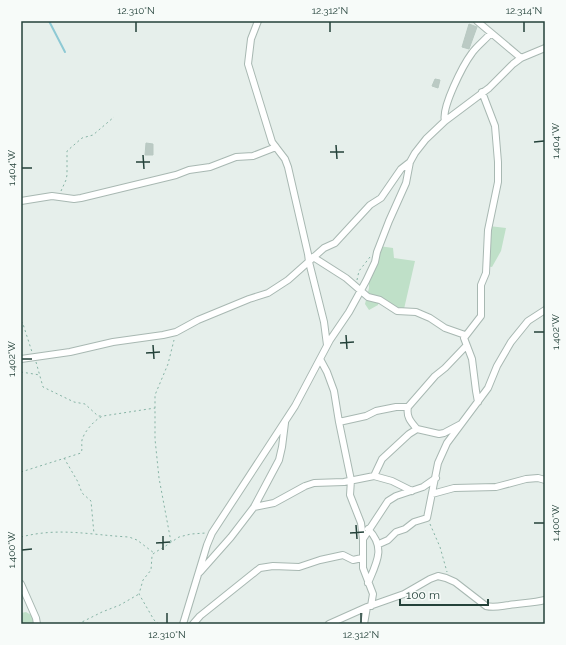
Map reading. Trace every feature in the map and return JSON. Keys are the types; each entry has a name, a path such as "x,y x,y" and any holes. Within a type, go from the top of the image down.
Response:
{"street":[{"path":"258,21 251,39 248,64 270,138 288,167 298,204 308,254 311,260 324,322 327,346"},
{"path":"477,21 521,58"},
{"path":"446,122 445,116 447,104 462,70 473,51 492,33"},
{"path":"183,624 206,545 212,533 295,406 327,346 360,291 375,262 377,252 389,221 406,183 410,162 414,153 426,138 482,92 489,88 513,64 521,58 545,48"},
{"path":"478,402 472,359 464,338 481,316 480,289 486,273 488,230 498,182 496,126 482,92"},
{"path":"21,201 58,196 78,199 176,175 189,170 210,167 236,157 253,156 276,147"},
{"path":"21,359 70,352 113,342 163,336 176,332 198,320 268,293 280,286 324,248 335,243 370,205 381,198 401,169 410,162"},
{"path":"311,260 346,278 360,291 372,299 380,300 398,311 416,312 430,318 445,328 465,335"},
{"path":"379,544 388,540 396,532 405,529 414,522 427,518 438,463 447,443 488,388 497,366 511,342 528,322 545,310"},
{"path":"461,424 444,433 417,429 409,420 407,411 408,407 435,376 466,346"},
{"path":"320,359 327,372 334,391 351,480 350,495 361,522 363,539 362,558 364,571 373,594 364,624"},
{"path":"339,422 366,416 376,411 396,407 408,407"},
{"path":"199,573 231,537 254,507 279,460 285,421"},
{"path":"374,476 382,459 409,434 417,429"},
{"path":"254,507 274,502 304,486 314,483 344,482 374,476 392,480 412,491"},
{"path":"363,539 388,501 396,496 423,487 436,478"},
{"path":"432,494 454,488 496,487 526,479 538,478 545,480"},
{"path":"361,522 370,530 379,544 376,563 368,583"},
{"path":"193,624 200,616 260,568 273,566 299,567 342,555 354,560 362,558"},
{"path":"329,624 404,594 434,577 442,577 450,580 462,587 486,606 491,607 526,604 545,600"},
{"path":"21,584 36,618 37,624"}],"path":[{"path":"58,196 66,180 67,151 82,138 93,135 114,117"},
{"path":"355,286 359,272 371,254"},
{"path":"21,321 24,324 43,387 74,402 85,404 98,416 102,416"},
{"path":"171,542 159,478 155,439 155,395 168,364 176,332"},
{"path":"21,372 40,375"},
{"path":"21,472 81,453 82,439 97,418 155,408"},
{"path":"64,458 78,482 82,493 91,501 94,534"},
{"path":"427,518 440,547 450,580"},
{"path":"21,537 38,532 74,531 129,537 137,540 154,553"},
{"path":"78,624 120,605 139,594 143,580 151,570 152,556 154,553 184,535 212,533"},
{"path":"139,594 154,620 159,624"}],"green space":[{"path":"489,226 506,228 501,251 492,267 486,266"},
{"path":"379,246 393,248 394,258 415,261 404,309 398,309 379,299 378,305 369,310 365,304 369,281"},
{"path":"26,612 36,618 37,624 21,624 21,613"}],"building":[{"path":"469,24 477,27 469,49 462,47"},
{"path":"435,79 440,80 438,88 432,86"},
{"path":"146,143 153,144 153,155 145,155"}],"waterway":[{"path":"49,21 65,52"}]}
